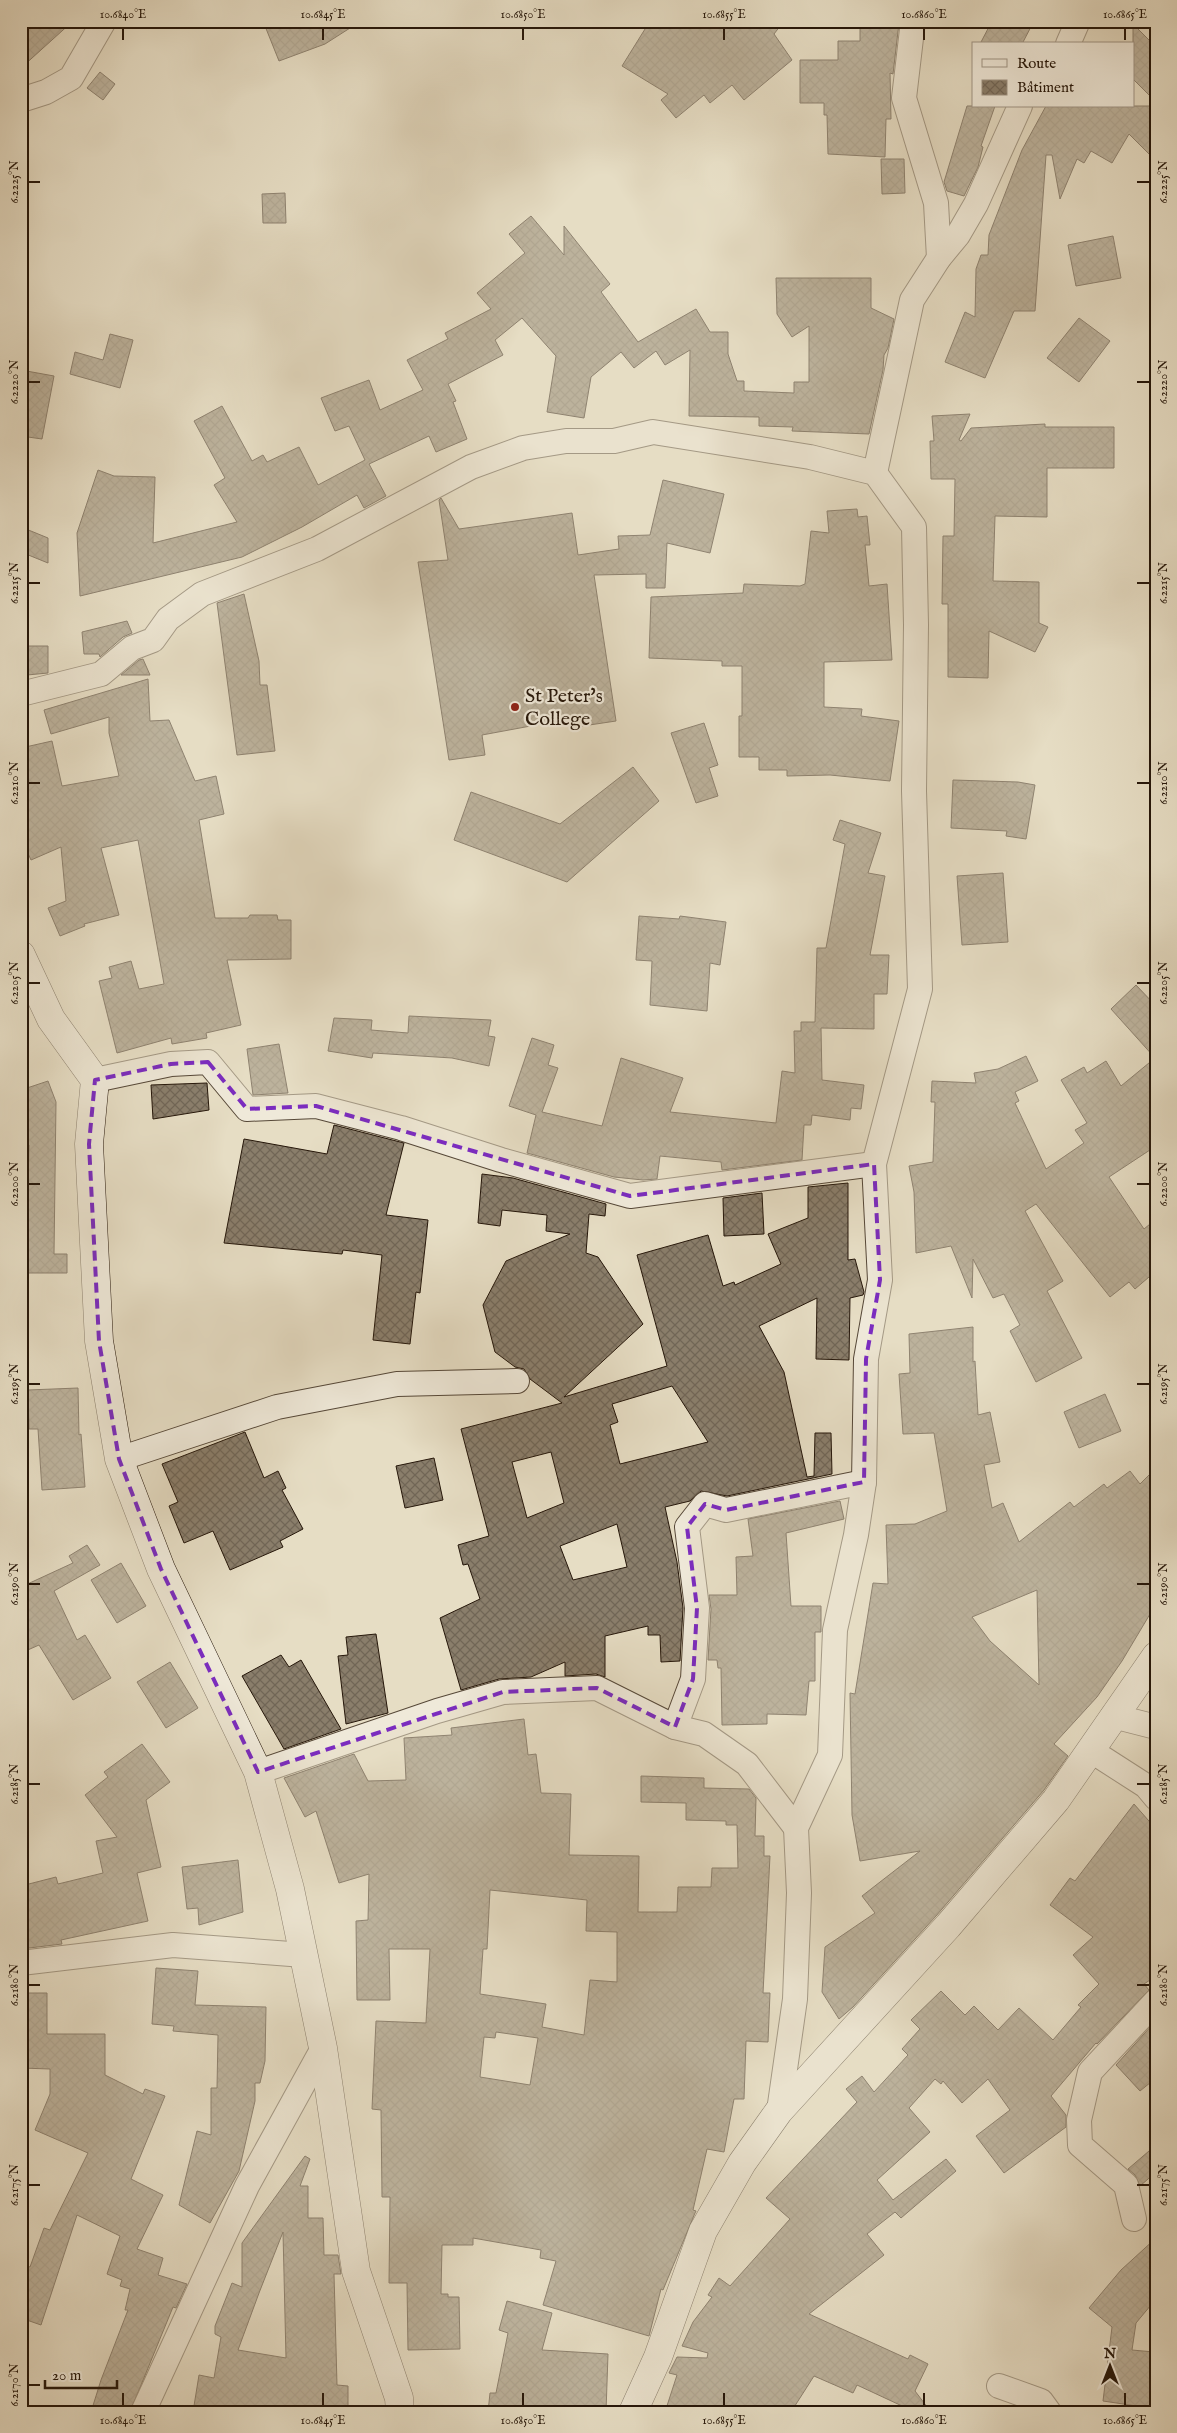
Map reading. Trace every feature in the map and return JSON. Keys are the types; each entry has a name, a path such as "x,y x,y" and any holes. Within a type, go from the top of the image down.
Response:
{"main road":[{"path":"21,955 51,1019 95,1080 89,1144 99,1341 119,1459 161,1569 258,1772 290,1889 323,2048 356,2271 399,2398 400,2412"},
{"path":"633,2412 658,2357 703,2231 742,2163 779,2110 954,1918 1056,1800 1156,1656"}],"street":[{"path":"21,100 46,92 71,78 104,21"},
{"path":"913,21 904,98 936,203 939,258"},
{"path":"1069,42 1078,21"},
{"path":"875,473 912,300 939,258 958,235 976,204 1019,108"},
{"path":"21,694 101,674 132,648 154,640 168,619 202,594 318,549 471,467 523,448 566,441 614,441 653,432 810,457 875,473 914,527 916,625 914,792 920,989 874,1164 880,1280 866,1360 864,1482 856,1534 835,1630 830,1755 796,1828 799,1893 795,1999 779,2110"},
{"path":"95,1080 171,1064 208,1062 247,1109 316,1106 401,1128 501,1160 630,1196 874,1164"},
{"path":"119,1459 277,1407 397,1384 518,1381"},
{"path":"675,1727 694,1679 697,1608 687,1526 705,1504 726,1510 864,1482"},
{"path":"258,1772 437,1711 503,1692 597,1688 675,1727 704,1734 747,1764 796,1828"},
{"path":"1113,1716 1156,1727"},
{"path":"1090,1750 1146,1786 1156,1798"},
{"path":"21,1963 173,1945 304,1955"},
{"path":"1134,2219 1126,2186 1080,2145 1080,2120 1090,2072 1156,2001"},
{"path":"143,2412 247,2186 323,2048"},
{"path":"999,2386 1041,2401 1049,2412"}],"highlighted area":[{"path":"208,1062 247,1109 316,1106 630,1196 874,1164 880,1280 866,1359 864,1482 726,1510 705,1504 687,1527 697,1608 693,1679 675,1727 597,1688 503,1692 258,1772 161,1569 119,1459 99,1341 89,1144 95,1080 171,1064"}],"building":[{"path":"21,21 73,21 21,68"},
{"path":"263,21 361,21 325,44 279,61"},
{"path":"650,21 784,21 774,34 792,60 744,100 732,85 710,103 704,95 676,118 661,100 668,94 622,66"},
{"path":"992,21 1034,21 1023,42 981,42"},
{"path":"860,22 899,23 893,74 890,73 891,119 886,119 885,157 828,154 827,115 824,115 824,103 800,103 800,60 838,60 838,41 860,41"},
{"path":"1133,24 1156,47 1156,102 1134,80"},
{"path":"100,72 115,84 103,100 87,88"},
{"path":"967,106 972,106 972,108 994,108 981,146 983,147 978,167 964,196 947,191 944,182"},
{"path":"1134,106 1156,106 1156,161 1129,134 1112,163 1091,151 1084,163 1077,159 1060,199 1052,155 1046,155 1035,311 1014,311 985,378 945,362 965,312 975,317 976,269 981,255 988,255 989,235 1022,150 1045,108 1134,108"},
{"path":"881,159 904,159 905,193 882,194"},
{"path":"285,193 286,223 263,223 262,194"},
{"path":"531,216 564,255 564,226 610,284 601,292 638,342 696,309 710,332 728,332 728,354 737,381 744,381 744,391 794,393 794,382 809,382 809,326 792,337 777,314 776,278 871,278 871,308 894,319 888,348 884,355 883,370 869,434 792,431 793,427 759,426 759,417 689,416 690,350 665,365 656,351 634,368 621,352 591,377 584,418 547,412 556,356 522,318 495,340 503,355 448,384 456,401 453,402 467,439 436,452 429,436 369,464 386,496 364,508 357,495 302,527 242,557 80,596 77,533 98,470 114,476 155,477 153,543 237,522 214,485 225,478 194,421 222,406 252,461 263,455 267,462 299,447 318,485 365,460 349,426 335,431 321,398 369,380 380,410 423,390 407,360 448,339 445,333 491,309 477,293 525,253 509,234"},
{"path":"1113,236 1121,278 1076,286 1068,245"},
{"path":"1079,318 1110,341 1079,382 1047,358"},
{"path":"110,334 133,340 120,388 70,374 75,352 103,360"},
{"path":"21,370 54,376 42,439 21,436"},
{"path":"970,414 959,440 961,441 971,428 1045,424 1045,427 1114,427 1114,468 1047,468 1047,517 995,516 993,581 1039,582 1039,623 1048,627 1035,652 989,631 988,678 948,677 948,604 942,604 943,536 954,536 955,479 931,479 930,441 934,441 932,416"},
{"path":"663,480 724,494 710,553 667,543 665,588 646,588 646,574 594,575 616,721 576,727 574,718 482,735 485,755 449,760 418,562 448,560 439,500 441,498 459,529 572,513 578,555 619,549 618,536 650,535"},
{"path":"857,509 858,517 867,516 870,545 865,545 869,586 887,584 892,660 824,662 824,707 862,709 861,716 899,721 890,781 830,775 787,776 787,770 759,770 759,757 739,757 739,716 742,716 742,666 722,666 722,661 649,658 651,597 743,593 744,584 800,586 805,584 811,531 829,533 827,511"},
{"path":"26,529 48,538 48,563 21,552 21,542"},
{"path":"244,594 259,661 260,685 267,685 275,751 237,755 217,603"},
{"path":"127,621 132,633 123,637 100,657 99,654 84,654 82,632"},
{"path":"27,646 48,646 48,673 27,675"},
{"path":"143,659 150,675 121,675 139,660"},
{"path":"148,679 150,721 169,720 195,781 216,776 224,814 199,820 215,918 248,918 250,915 277,915 278,920 291,920 291,959 227,960 241,1025 206,1033 207,1038 172,1044 171,1038 117,1053 99,981 112,978 109,967 131,961 139,989 164,984 138,840 101,848 119,915 84,924 85,926 60,936 48,908 66,901 61,847 31,860 21,838 21,748 52,741 62,786 119,776 109,733 109,717 51,734 44,710"},
{"path":"704,723 718,765 709,768 718,796 696,803 671,733"},
{"path":"633,767 659,801 567,882 454,840 471,792 560,824"},
{"path":"953,780 1018,782 1035,785 1026,839 1006,836 1007,831 951,828"},
{"path":"840,820 881,833 868,873 885,876 870,955 889,955 887,994 874,994 874,1029 821,1028 822,1080 864,1085 861,1109 851,1108 850,1120 812,1115 811,1125 804,1125 802,1160 722,1170 721,1162 660,1156 657,1179 643,1180 614,1177 527,1153 536,1115 509,1106 532,1038 554,1045 548,1065 558,1068 542,1112 602,1126 621,1058 683,1078 670,1112 776,1123 782,1071 795,1073 794,1031 801,1031 801,1022 815,1022 817,948 826,948 845,844 833,840"},
{"path":"1003,873 1008,942 962,945 957,876"},
{"path":"639,916 679,919 680,916 726,922 720,965 710,963 707,1011 650,1005 652,961 636,960"},
{"path":"1136,985 1156,1006 1156,1146 1109,1177 1144,1229 1156,1219 1156,1271 1135,1289 1129,1282 1110,1297 1036,1204 1025,1211 1063,1281 1047,1291 1082,1358 1036,1382 1010,1331 1020,1325 1004,1294 993,1298 973,1259 972,1298 951,1246 916,1253 914,1192 909,1166 933,1162 935,1102 931,1102 932,1081 976,1083 974,1073 998,1069 1026,1056 1038,1081 1015,1092 1019,1101 1015,1103 1046,1169 1084,1143 1075,1130 1087,1123 1061,1080 1084,1067 1087,1073 1106,1061 1121,1086 1155,1058 1111,1009"},
{"path":"409,1016 491,1020 488,1036 495,1037 489,1066 452,1058 373,1053 372,1058 328,1051 334,1018 372,1020 371,1030 408,1033"},
{"path":"279,1044 288,1093 253,1095 247,1049"},
{"path":"48,1081 56,1102 54,1254 67,1254 67,1273 21,1273 21,1186 28,1187 29,1145 21,1145 21,1090"},
{"path":"207,1083 209,1110 153,1119 151,1085"},
{"path":"334,1125 404,1143 386,1215 428,1220 420,1293 416,1292 410,1344 373,1340 382,1255 343,1250 342,1254 224,1243 244,1139 327,1154"},
{"path":"482,1174 513,1178 606,1204 605,1216 589,1214 586,1253 598,1257 643,1324 564,1397 667,1366 637,1255 708,1235 723,1286 734,1282 735,1285 781,1264 768,1234 808,1218 808,1187 848,1183 848,1260 855,1259 864,1292 863,1295 850,1298 849,1360 816,1359 817,1298 759,1326 784,1372 807,1477 814,1476 815,1433 831,1433 832,1474 727,1496 701,1491 690,1501 665,1507 677,1562 683,1608 680,1661 661,1662 660,1635 648,1635 648,1626 605,1636 605,1677 596,1674 565,1676 565,1662 531,1677 499,1679 461,1690 440,1618 480,1599 468,1564 463,1565 458,1545 489,1536 461,1429 562,1403 530,1379 524,1369 515,1367 495,1352 483,1305 506,1261 570,1234 546,1231 547,1215 502,1210 500,1226 478,1223","holes":["672,1386 708,1442 620,1464 610,1425 618,1422 612,1404","551,1452 564,1503 527,1518 512,1462","617,1524 627,1567 573,1580 560,1546"]},
{"path":"762,1193 764,1234 724,1236 723,1198"},
{"path":"973,1327 973,1362 975,1361 978,1415 990,1412 1000,1462 984,1465 992,1508 1003,1503 1019,1542 1070,1502 1074,1507 1104,1484 1107,1488 1130,1471 1140,1484 1156,1468 1156,1604 1122,1661 1097,1697 1054,1744 1068,1756 1044,1790 936,1916 853,2007 839,2019 822,1992 825,1947 875,1913 862,1896 920,1851 860,1861 852,1815 850,1693 855,1694 873,1583 888,1584 886,1525 915,1524 947,1511 934,1433 903,1434 899,1374 910,1373 909,1334","holes":["1037,1590 1039,1685 990,1641 972,1617"]},
{"path":"78,1388 79,1435 81,1434 85,1487 42,1490 38,1429 29,1429 28,1390"},
{"path":"1105,1394 1121,1431 1079,1448 1064,1412"},
{"path":"245,1432 264,1478 278,1471 286,1488 282,1490 303,1529 280,1541 283,1547 230,1570 213,1531 184,1543 169,1506 178,1502 162,1464"},
{"path":"434,1458 443,1500 405,1508 396,1466"},
{"path":"840,1501 844,1519 786,1533 791,1606 821,1606 821,1632 815,1632 815,1681 809,1681 806,1715 767,1714 767,1724 722,1725 721,1668 718,1668 717,1660 708,1660 711,1609 709,1595 737,1595 736,1557 753,1556 748,1519"},
{"path":"87,1545 100,1565 54,1591 77,1640 85,1635 111,1678 73,1700 39,1645 21,1653 21,1587 73,1563 69,1556"},
{"path":"121,1563 146,1606 117,1623 91,1580"},
{"path":"376,1634 388,1713 346,1724 338,1656 348,1655 346,1637"},
{"path":"281,1655 289,1667 301,1660 341,1729 284,1749 242,1676"},
{"path":"170,1662 198,1708 166,1728 137,1682"},
{"path":"524,1719 528,1755 536,1754 541,1793 571,1794 569,1855 639,1856 638,1912 677,1912 678,1887 711,1887 712,1868 738,1868 737,1825 726,1825 726,1821 686,1820 686,1803 641,1802 641,1776 704,1778 704,1788 749,1789 756,1798 755,1836 764,1836 764,1856 770,1856 763,1993 770,1993 768,2042 746,2041 744,2099 734,2099 724,2152 707,2149 693,2210 696,2211 663,2290 661,2289 649,2336 543,2305 556,2261 540,2258 541,2250 473,2238 473,2245 442,2245 441,2294 448,2294 448,2297 459,2297 460,2349 408,2350 407,2283 389,2283 390,2197 382,2197 381,2110 372,2109 376,2021 426,2023 430,1949 389,1949 390,2000 357,2000 356,1921 368,1920 369,1874 339,1883 316,1811 305,1817 284,1778 354,1754 368,1781 406,1780 404,1738 452,1735 451,1728","holes":["490,1890 587,1900 586,1931 617,1932 617,1982 590,1980 584,2035 542,2027 546,2004 480,1994 483,1949 487,1949","496,2032 538,2038 530,2085 480,2077 484,2037 495,2038"]},
{"path":"142,1744 170,1782 146,1800 161,1867 137,1873 148,1921 61,1940 62,1944 21,1949 21,1886 56,1877 58,1884 103,1873 96,1841 117,1837 85,1795 108,1777 104,1772"},
{"path":"1134,1804 1156,1829 1156,1976 1144,1984 1149,1990 1096,2043 1051,2096 1066,2115 1066,2127 1004,2173 976,2136 1010,2110 988,2079 962,2103 943,2081 941,2084 935,2079 909,2108 930,2132 877,2180 893,2200 946,2159 956,2171 901,2218 895,2212 867,2234 884,2255 809,2314 908,2359 910,2355 928,2364 915,2391 931,2412 915,2412 857,2385 853,2393 814,2376 791,2412 665,2412 677,2375 669,2373 677,2357 707,2358 708,2353 682,2346 693,2322 712,2297 708,2295 719,2278 730,2286 790,2219 766,2198 857,2102 846,2089 862,2076 874,2092 908,2055 902,2049 920,2029 911,2020 941,1991 965,2015 974,2006 998,2030 1019,2008 1053,2040 1081,2007 1078,2005 1099,1984 1073,1955 1093,1937 1050,1905 1070,1878 1075,1881"},
{"path":"238,1860 243,1912 199,1925 198,1908 187,1909 182,1867"},
{"path":"156,1968 198,1971 195,2005 266,2007 265,2061 260,2083 255,2083 255,2101 239,2171 210,2223 179,2205 197,2131 211,2135 211,2088 217,2088 218,2035 173,2031 174,2026 152,2024"},
{"path":"21,1993 47,1993 47,2034 105,2034 105,2075 143,2094 145,2089 165,2096 131,2179 163,2195 137,2249 163,2258 158,2275 187,2284 176,2308 173,2307 130,2412 91,2412 101,2380 128,2310 125,2310 130,2289 120,2286 122,2280 107,2274 120,2236 77,2215 41,2325 21,2318 21,2264 30,2267 44,2228 50,2230 88,2153 35,2130 50,2094 50,2069 21,2068"},
{"path":"1153,2024 1156,2027 1156,2078 1140,2091 1116,2065"},
{"path":"1156,2145 1156,2172 1140,2186 1135,2175 1128,2169"},
{"path":"305,2156 310,2159 300,2186 308,2186 308,2218 323,2218 324,2255 338,2255 341,2274 334,2274 337,2385 348,2386 348,2412 193,2412 199,2375 214,2378 221,2337 215,2334 215,2326 232,2283 242,2287 242,2243","holes":["283,2232 286,2358 238,2350"]},
{"path":"1156,2238 1156,2299 1136,2323 1132,2350 1154,2352 1150,2408 1103,2401 1112,2327 1089,2308 1121,2270"},
{"path":"507,2301 552,2313 542,2350 608,2354 606,2412 488,2412 490,2393 496,2393 508,2333 499,2330"}],"place":[{"name":"St Peter's College","path":"515,707"}]}
